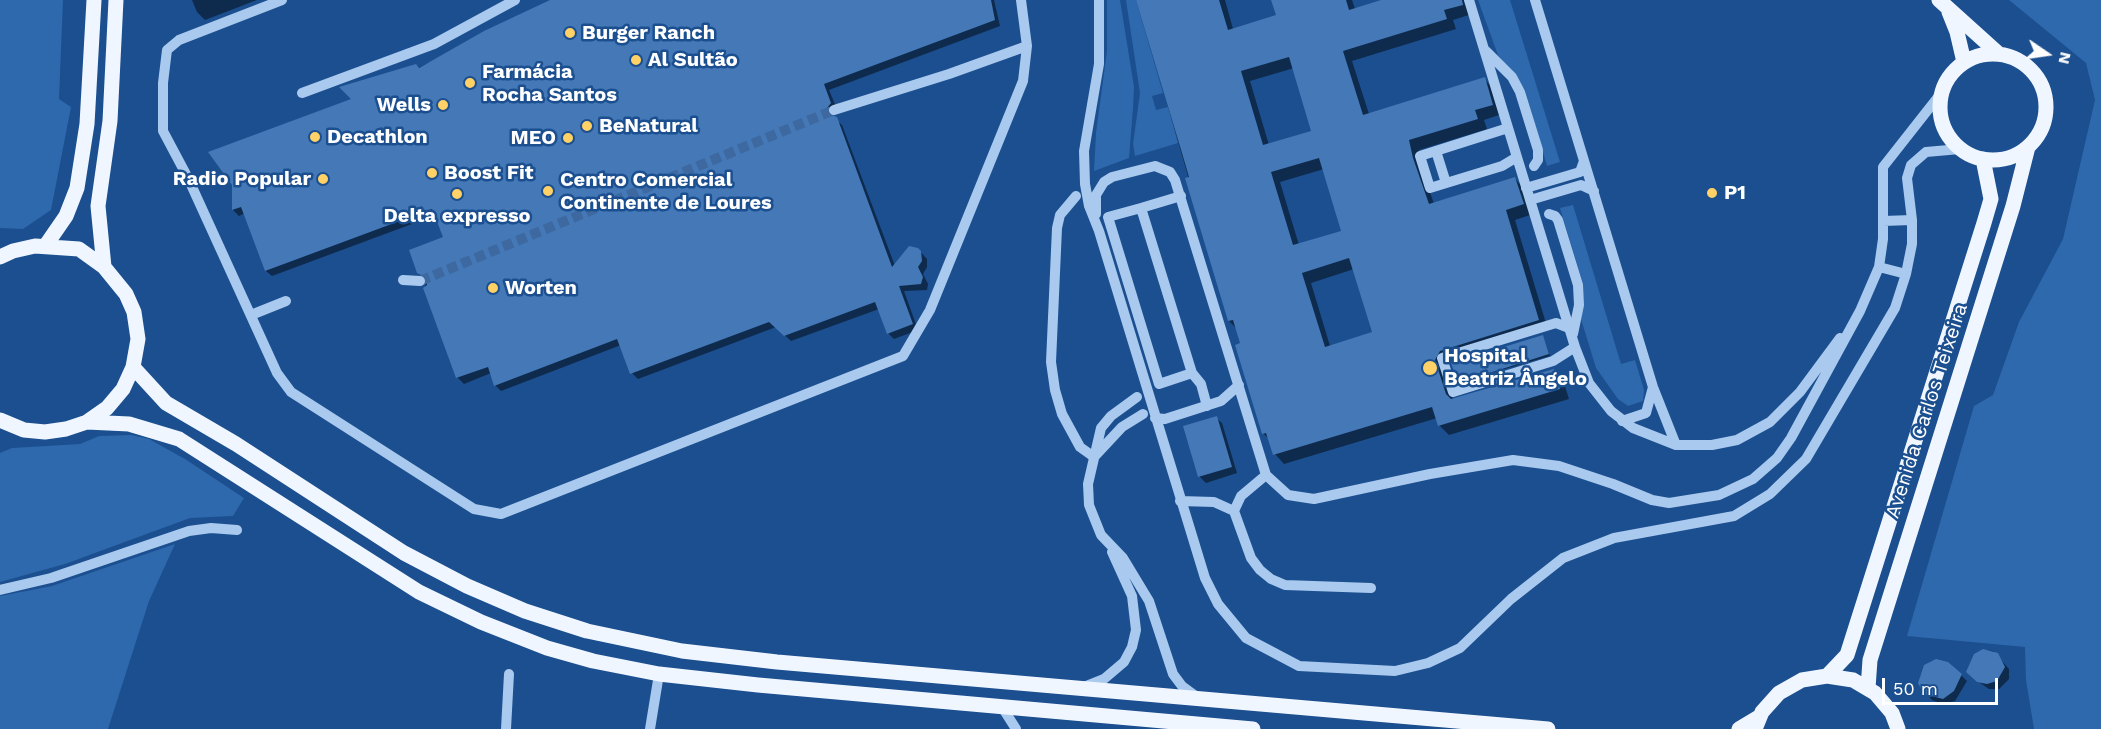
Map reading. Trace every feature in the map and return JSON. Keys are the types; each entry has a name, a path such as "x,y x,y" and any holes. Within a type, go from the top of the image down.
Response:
{"main road":[{"path":"46,245 66,216 77,188 87,124 94,0"},
{"path":"105,267 98,206 110,121 116,0"},
{"path":"1944,6 2000,54 2027,66 2037,77 2043,91 2046,106 2044,121 2038,135 2028,147 2007,158 1983,159 1960,149 1949,137 1942,123 1940,108 1942,92 1950,75 1964,62 1975,57 2000,54"},
{"path":"1944,6 1957,32 1964,62"},
{"name":"Avenida Carlos Teixeira","path":"1868,688 1870,660 2013,206 2028,147"},
{"name":"Avenida Carlos Teixeira","path":"1827,676 1847,655 1984,223 1991,199 1983,159"},
{"path":"0,420 24,430 45,432 66,429 87,422 107,408 123,389 133,367 138,339 134,312 126,294 105,267 79,249 46,245 4,252"},
{"path":"133,367 166,403 236,444 404,553 467,586 556,621 622,639 682,651 777,662 1548,729"},
{"path":"87,422 129,424 179,439 418,592 481,622 570,654 659,674 758,686 1244,729"},
{"path":"1739,729 1757,723 1779,693 1802,680 1827,676 1853,680 1868,688 1892,713 1898,729"}],"street":[{"path":"282,0 178,40 166,53 163,131 277,373 291,392 474,509 501,514 903,356 930,310 1023,81 1027,46 1021,0"},
{"path":"302,93 434,44 515,0"},
{"path":"1099,0 1099,64 1084,151 1084,184 1089,206 1099,231 1205,578 1218,604 1246,638 1299,666 1395,671 1428,663 1460,648 1511,599 1563,558 1614,538 1734,516 1770,494 1806,459 1895,308 1906,274 1912,220 1906,178 1911,165 1926,152 1960,149"},
{"path":"1469,0 1572,337 1589,383 1601,400 1622,421 1657,439 1676,445 1712,445 1737,440 1770,422 1800,392 1860,311"},
{"path":"1535,0 1653,387 1676,445"},
{"path":"834,110 949,74 1027,46"},
{"path":"1484,48 1512,77 1520,92 1538,150 1538,160 1534,166"},
{"path":"1099,231 1096,195 1104,182 1112,177 1145,167 1164,168 1175,180 1266,475 1288,495 1314,498 1430,474 1513,460 1559,466 1652,500 1669,503 1719,495 1753,479 1777,458 1818,391 1860,311 1879,267 1883,221 1883,167 1942,92"},
{"path":"1508,129 1420,156 1430,188 1502,166 1517,157"},
{"path":"1436,151 1446,183"},
{"path":"1526,188 1580,172 1584,161"},
{"path":"1530,200 1584,185 1594,191"},
{"path":"1076,196 1060,215 1057,228 1051,362 1055,390 1062,414 1080,447 1094,457"},
{"path":"1181,196 1108,217 1159,384 1192,372"},
{"path":"1141,208 1192,372 1201,384 1207,406"},
{"path":"1549,214 1558,220 1578,285 1579,305 1572,337 1553,361 1452,392 1442,358 1556,323 1572,337"},
{"path":"1883,221 1912,220"},
{"path":"1879,267 1906,274"},
{"path":"403,280 420,281"},
{"path":"251,315 286,301"},
{"path":"1155,418 1165,419 1221,401 1239,385"},
{"path":"1622,421 1646,413 1653,387"},
{"path":"1080,688 1104,679 1124,662 1132,647 1136,630 1132,596 1110,547 1095,525 1089,505 1088,484 1101,428 1111,416 1137,397"},
{"path":"1094,457 1122,427 1143,414"},
{"path":"1266,475 1241,496 1234,511 1251,558 1271,579 1285,585 1307,588 1371,588"},
{"path":"1180,501 1214,502 1234,511"},
{"path":"0,590 51,578 189,531 211,528 237,530"},
{"path":"1110,547 1123,558 1149,601 1173,674 1191,694 1203,699"},
{"path":"506,729 509,674"},
{"path":"650,729 659,674"},
{"path":"1002,707 1016,729"}],"shaded area":[{"path":"0,0 63,0 59,99 71,107 51,210 23,229 0,228"},
{"path":"1107,0 1120,0 1134,87 1133,108 1129,158 1094,171 1096,133 1107,51"},
{"path":"1126,0 1136,0 1163,93 1152,96 1156,110 1168,107 1178,143 1135,156 1133,144 1140,93"},
{"path":"1478,0 1510,0 1560,162 1547,166 1525,90 1498,55"},
{"path":"2009,0 2101,0 2101,729 2034,729 2026,680 2025,647 1907,636 1974,406 1993,395 2019,322 2063,239 2095,100 2086,63"},
{"path":"1573,205 1621,364 1635,360 1644,390 1643,401 1628,406 1618,399 1596,368 1581,319 1583,284 1560,208"},
{"path":"131,435 149,439 185,459 244,498 233,516 190,518 65,564 0,582 0,453 12,448 80,444 99,436"},
{"path":"175,544 149,601 108,729 0,729 0,596 52,586"}],"building":[{"name":"Centro Comercial Continente de Loures","path":"550,0 991,0 995,20 824,84 831,103 827,108 827,113 837,117 892,267 909,246 921,251 922,261 918,267 923,277 921,284 899,286 913,324 887,334 875,302 784,336 769,322 630,374 617,339 494,386 488,367 456,378 423,288 427,285 427,278 417,273 409,250 443,237 432,209 265,271 241,207 232,210 232,185 208,152 351,99 339,87 416,64 419,68 484,31"},
{"path":"1136,0 1219,0 1228,30 1276,15 1271,0 1346,0 1349,10 1381,0 1462,0 1463,5 1444,10 1447,19 1343,51 1363,115 1485,77 1493,105 1475,110 1478,119 1409,140 1413,158 1429,204 1515,177 1524,204 1506,210 1539,320 1440,351 1435,360 1446,394 1451,399 1554,369 1560,389 1438,426 1432,407 1273,455 1266,433 1262,434 1235,345 1240,343 1233,320 1228,321 1185,178 1189,177","holes":["1289,57 1311,131 1263,145 1241,71","1319,158 1341,231 1293,245 1271,172","1349,258 1372,332 1325,347 1302,273"]},
{"path":"1543,335 1549,354 1458,383 1451,363"},
{"path":"1217,416 1232,467 1198,477 1183,426"},
{"path":"1983,649 1998,653 2005,667 1997,681 1987,684 1977,682 1966,672 1974,654"},
{"path":"1936,659 1948,662 1962,674 1954,691 1943,699 1924,694 1918,683 1924,665"}],"tunnel":[{"path":"420,281 834,110"}],"place":[{"name":"Burger Ranch","path":"570,33"},
{"name":"Al Sultão","path":"636,60"},
{"name":"Farmácia Rocha Santos","path":"470,83"},
{"name":"Wells","path":"443,105"},
{"name":"BeNatural","path":"587,126"},
{"name":"Decathlon","path":"315,137"},
{"name":"MEO","path":"568,138"},
{"name":"Boost Fit","path":"432,173"},
{"name":"Radio Popular","path":"323,179"},
{"name":"Centro Comercial Continente de Loures","path":"548,191"},
{"name":"P1","path":"1712,193"},
{"name":"Delta expresso","path":"457,194"},
{"name":"Worten","path":"493,288"},
{"name":"Hospital Beatriz Ângelo","path":"1430,368"}]}
